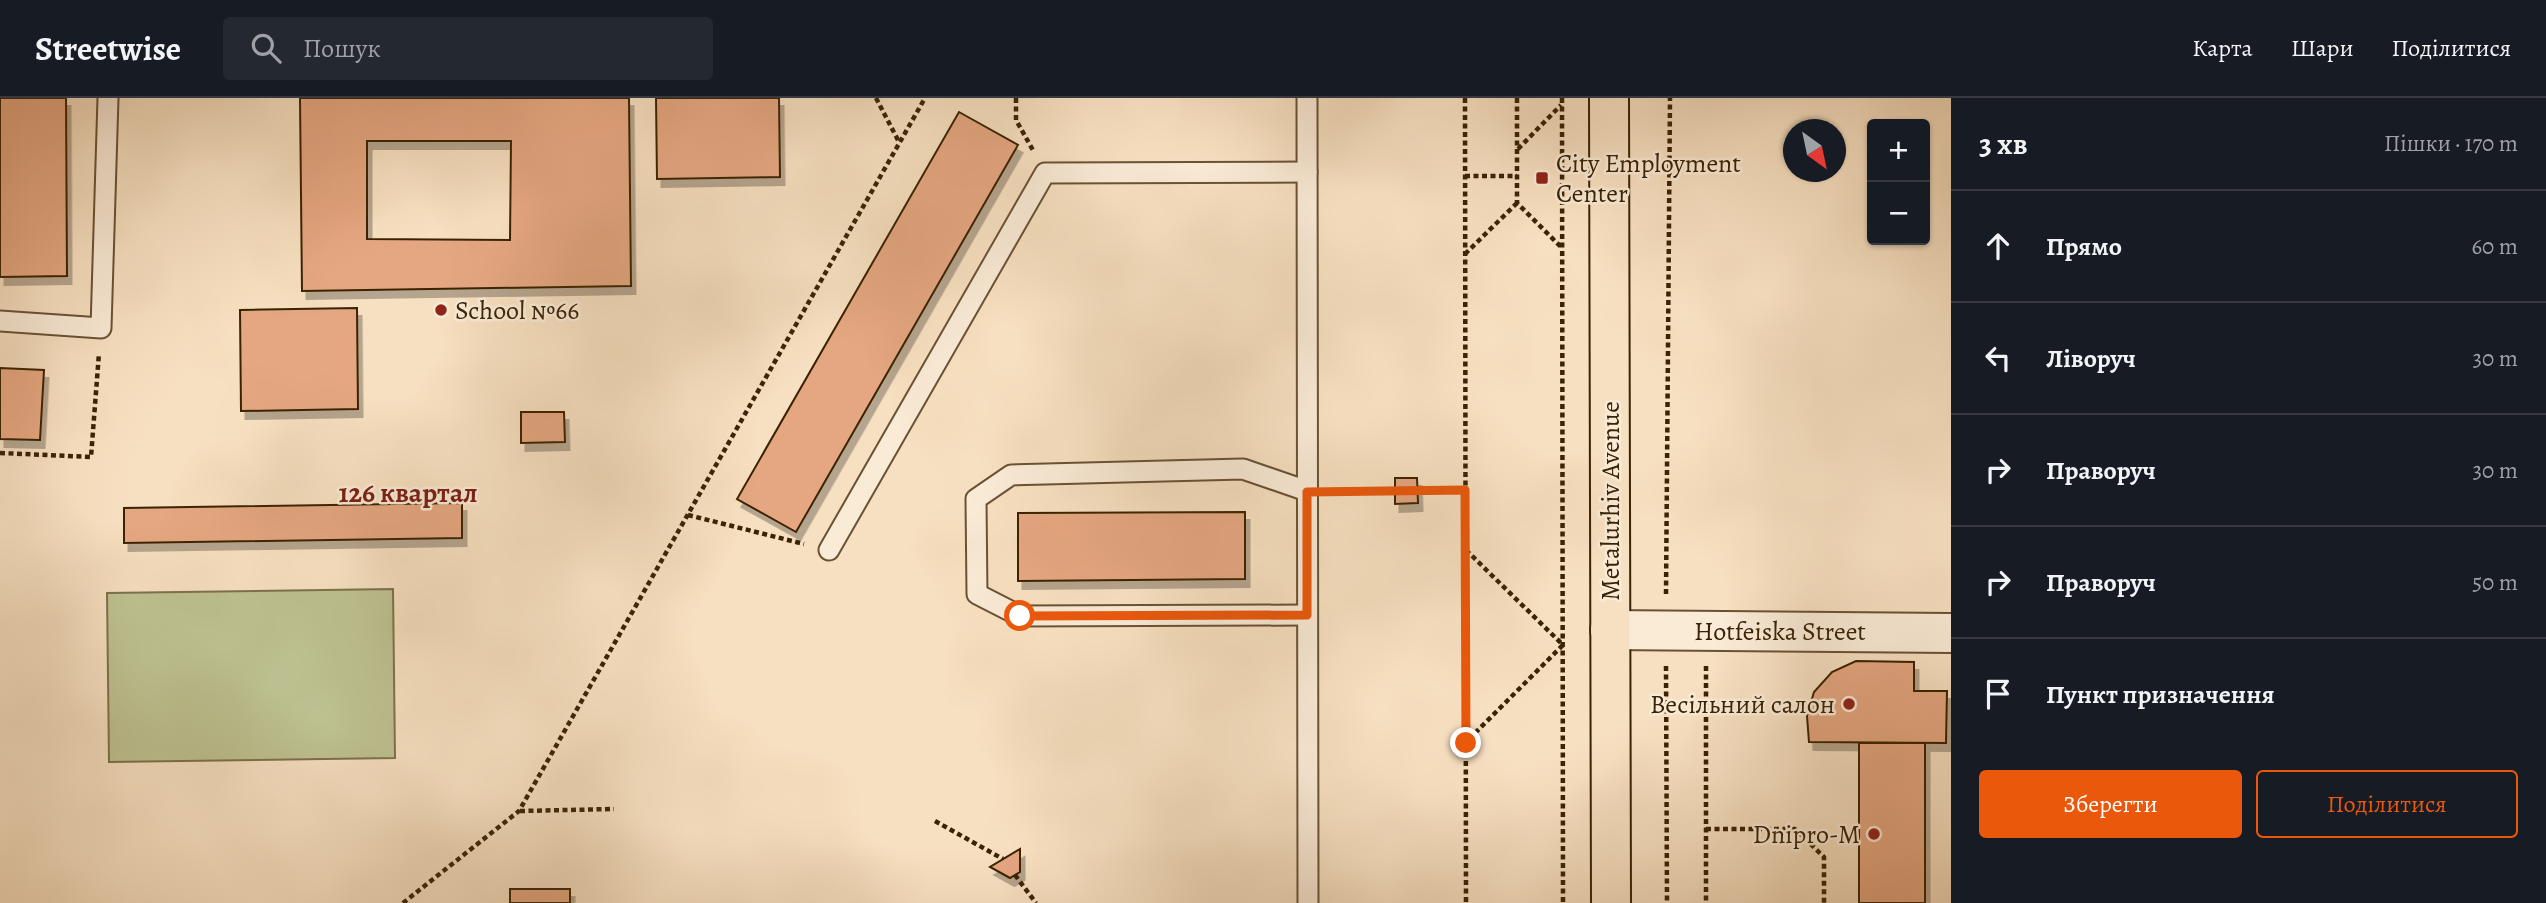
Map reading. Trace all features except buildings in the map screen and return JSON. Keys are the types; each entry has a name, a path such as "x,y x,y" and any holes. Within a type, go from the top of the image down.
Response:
{"highway":[{"name":"Metalurhiv Avenue","path":"1609,98 1611,903"}],"street":[{"name":"Hotfeiska Street","path":"1610,630 1666,645 1951,633"}],"lane":[{"path":"0,321 101,328 107,98"},
{"path":"1307,98 1308,903"},
{"path":"829,550 1045,173 1307,172"},
{"path":"1307,492 1243,469 1012,475 976,499 977,594 1020,616 1307,615"}],"path":[{"path":"876,98 899,143"},
{"path":"403,903 519,811 925,98"},
{"path":"1016,98 1016,120 1028,141"},
{"path":"1465,98 1466,903"},
{"path":"1517,98 1517,203 1562,248"},
{"path":"1667,903 1670,98"},
{"path":"1517,149 1562,101"},
{"path":"1562,101 1563,903"},
{"path":"1465,176 1517,176"},
{"path":"1465,254 1517,203"},
{"path":"0,453 91,457 101,328"},
{"path":"1307,492 1465,490"},
{"path":"688,515 829,550"},
{"path":"1465,550 1563,645"},
{"path":"1466,743 1563,645"},
{"path":"1706,659 1706,903"},
{"path":"519,811 614,809"},
{"path":"935,821 1003,859"},
{"path":"1706,830 1795,829 1824,857 1824,903"},
{"path":"1015,875 1036,903"}],"green space":[{"path":"393,589 395,758 109,762 107,593"}],"place":[{"name":"City Employment Center","path":"1542,178"},
{"name":"School №66","path":"441,310"},
{"name":"Весільний салон","path":"1849,704"},
{"name":"Dnipro-M","path":"1874,834"}],"district":[{"name":"126 квартал","path":"408,493"}],"route":[{"path":"1020,616 1307,615 1307,492 1465,490 1466,743"}]}
